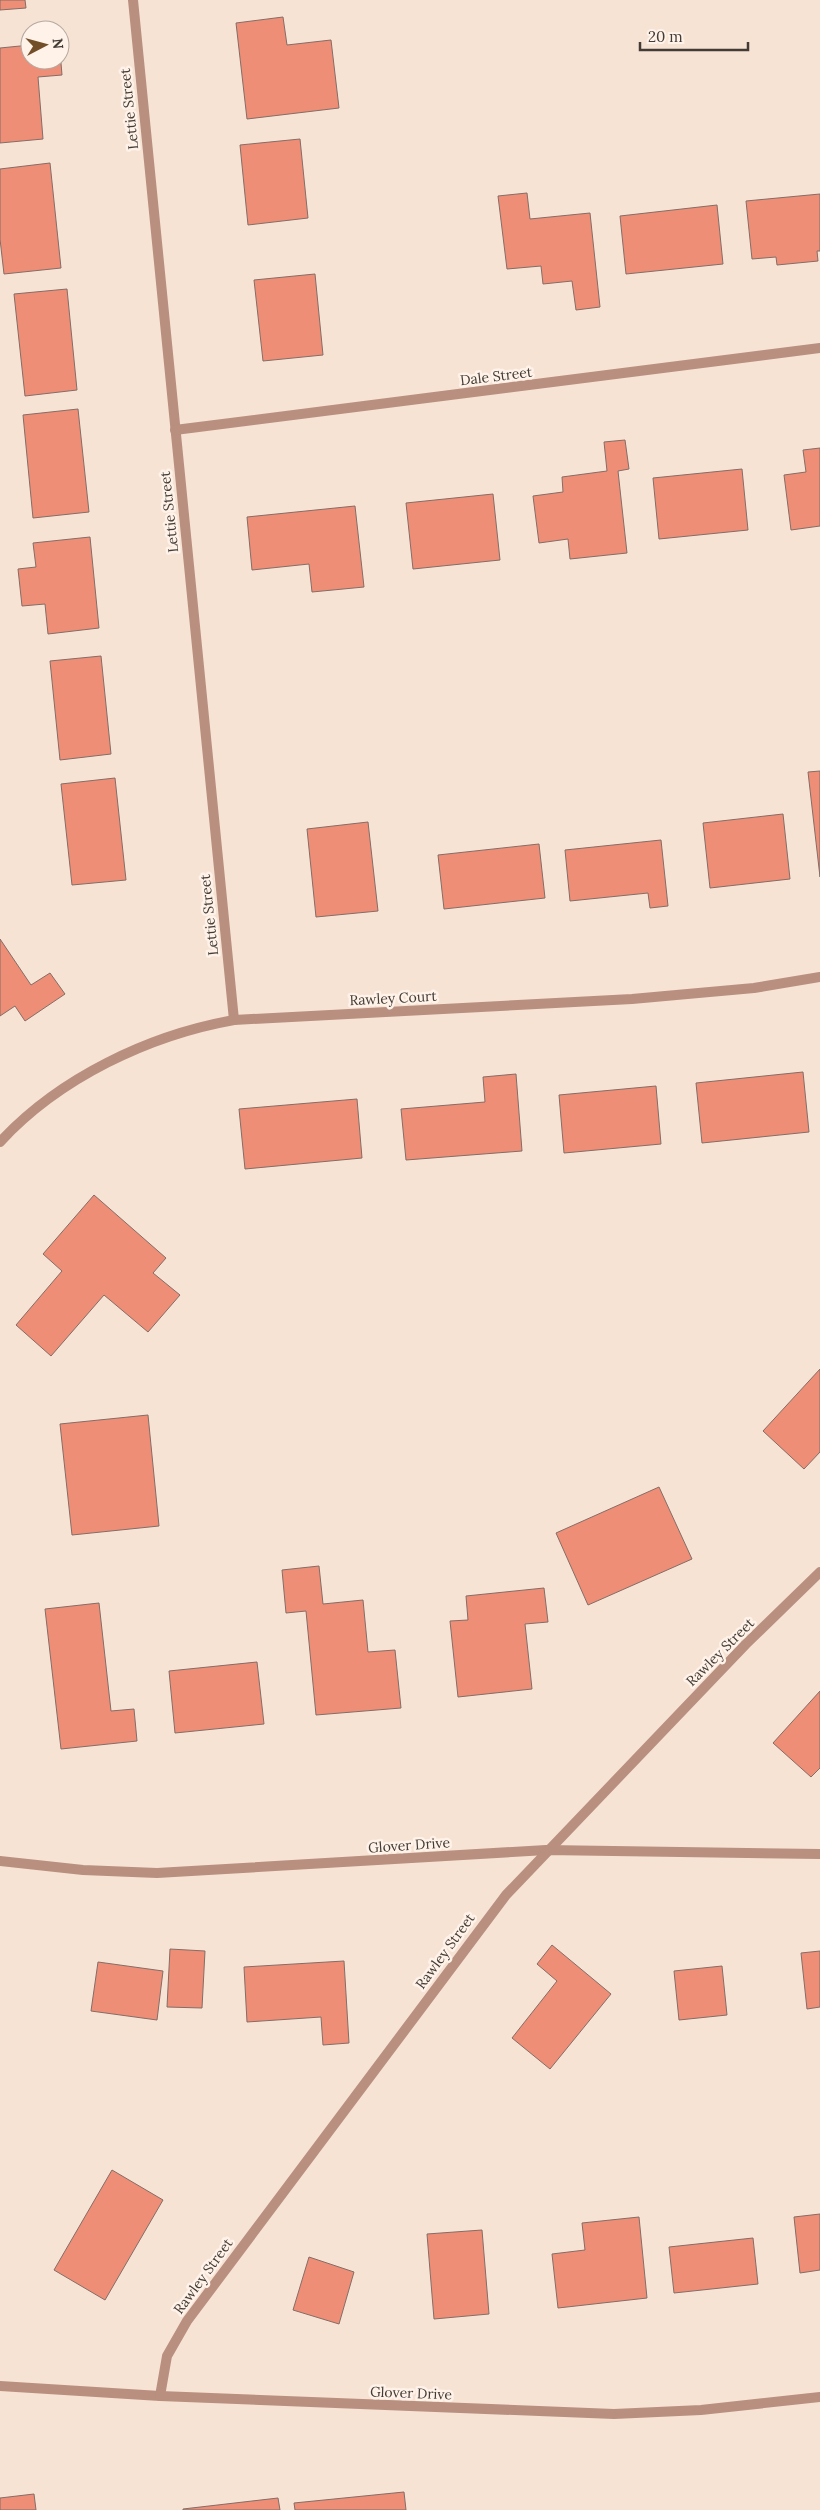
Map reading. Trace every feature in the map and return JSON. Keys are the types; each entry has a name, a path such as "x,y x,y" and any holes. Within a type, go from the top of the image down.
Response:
{"street":[{"name":"Lettie Street","path":"133,0 234,1020"},
{"name":"Dale Street","path":"175,430 820,348"},
{"name":"Rawley Court","path":"0,1142 19,1122 47,1100 104,1065 180,1033 234,1020 632,1000 754,988 820,977"},
{"name":"Rawley Street","path":"160,2396 167,2356 187,2321 488,1916 546,1850 746,1644 820,1572"},
{"name":"Glover Drive","path":"0,1861 118,1873 165,1873 546,1850 820,1854"},
{"name":"Glover Drive","path":"0,2386 160,2396 614,2414 701,2410 820,2397"}],"building":[{"path":"0,0 25,0 26,8 0,10"},
{"path":"283,17 287,45 331,40 339,108 247,119 236,23"},
{"path":"20,46 20,70 62,70 62,75 38,77 43,139 0,143 0,48"},
{"path":"300,139 308,218 248,225 240,145"},
{"path":"50,163 61,268 4,274 0,239 0,169"},
{"path":"527,193 530,219 590,213 600,307 576,310 572,281 543,284 541,266 507,269 498,196"},
{"path":"820,194 820,251 817,251 818,261 777,265 776,257 752,259 746,201"},
{"path":"717,205 723,264 626,274 620,216"},
{"path":"315,274 323,355 263,361 254,280"},
{"path":"67,289 77,390 25,396 14,294"},
{"path":"78,409 89,512 33,518 23,415"},
{"path":"625,440 629,469 618,471 627,553 570,559 568,539 539,543 533,496 563,492 562,477 607,471 604,442"},
{"path":"820,448 820,526 791,530 784,475 806,472 803,450"},
{"path":"742,469 748,530 659,539 653,478"},
{"path":"493,494 500,560 413,569 406,503"},
{"path":"355,506 364,587 312,592 309,564 252,570 247,517"},
{"path":"90,537 99,628 48,634 45,604 22,606 18,569 36,567 33,543"},
{"path":"101,656 111,754 60,760 50,661"},
{"path":"820,771 820,877 808,772"},
{"path":"115,778 126,880 72,885 61,784"},
{"path":"783,814 790,879 710,888 703,823"},
{"path":"368,822 378,911 316,917 307,829"},
{"path":"661,840 668,906 650,908 648,893 570,901 565,850"},
{"path":"539,844 545,898 444,909 438,855"},
{"path":"0,939 31,985 50,973 65,994 25,1021 15,1006 0,1016"},
{"path":"803,1072 809,1132 702,1143 696,1083"},
{"path":"516,1074 522,1151 406,1160 401,1109 485,1102 483,1077"},
{"path":"656,1086 661,1144 564,1153 559,1095"},
{"path":"357,1099 362,1158 245,1169 239,1109"},
{"path":"94,1195 166,1258 153,1273 180,1295 148,1332 104,1295 51,1356 16,1325 62,1271 43,1254"},
{"path":"820,1369 820,1452 804,1469 763,1431"},
{"path":"148,1415 159,1526 72,1535 60,1424"},
{"path":"659,1487 692,1559 588,1605 556,1533"},
{"path":"319,1566 323,1604 363,1600 368,1652 395,1650 401,1708 316,1715 306,1611 286,1613 282,1570"},
{"path":"544,1588 548,1622 525,1624 532,1689 458,1697 450,1621 468,1620 466,1596"},
{"path":"99,1603 111,1711 134,1709 137,1741 61,1749 45,1609"},
{"path":"257,1662 264,1724 175,1733 169,1671"},
{"path":"820,1691 820,1768 811,1777 773,1743"},
{"path":"552,1945 611,1994 550,2069 512,2038 557,1981 537,1964"},
{"path":"170,1949 205,1951 202,2008 167,2007"},
{"path":"820,1951 820,2007 807,2009 801,1953"},
{"path":"344,1961 349,2043 323,2045 321,2017 247,2022 244,1967"},
{"path":"98,1962 163,1971 157,2020 91,2011"},
{"path":"722,1966 727,2015 679,2020 674,1971"},
{"path":"112,2170 163,2200 105,2300 54,2270"},
{"path":"820,2214 820,2270 800,2273 794,2217"},
{"path":"639,2217 647,2298 558,2308 552,2254 585,2250 582,2223"},
{"path":"482,2230 489,2314 434,2319 427,2234"},
{"path":"753,2238 758,2284 674,2293 669,2247"},
{"path":"309,2257 354,2272 339,2324 293,2310"},
{"path":"404,2492 406,2510 295,2510 294,2503"},
{"path":"34,2494 36,2510 0,2510 0,2498"},
{"path":"278,2498 280,2510 183,2510 183,2509"}]}
